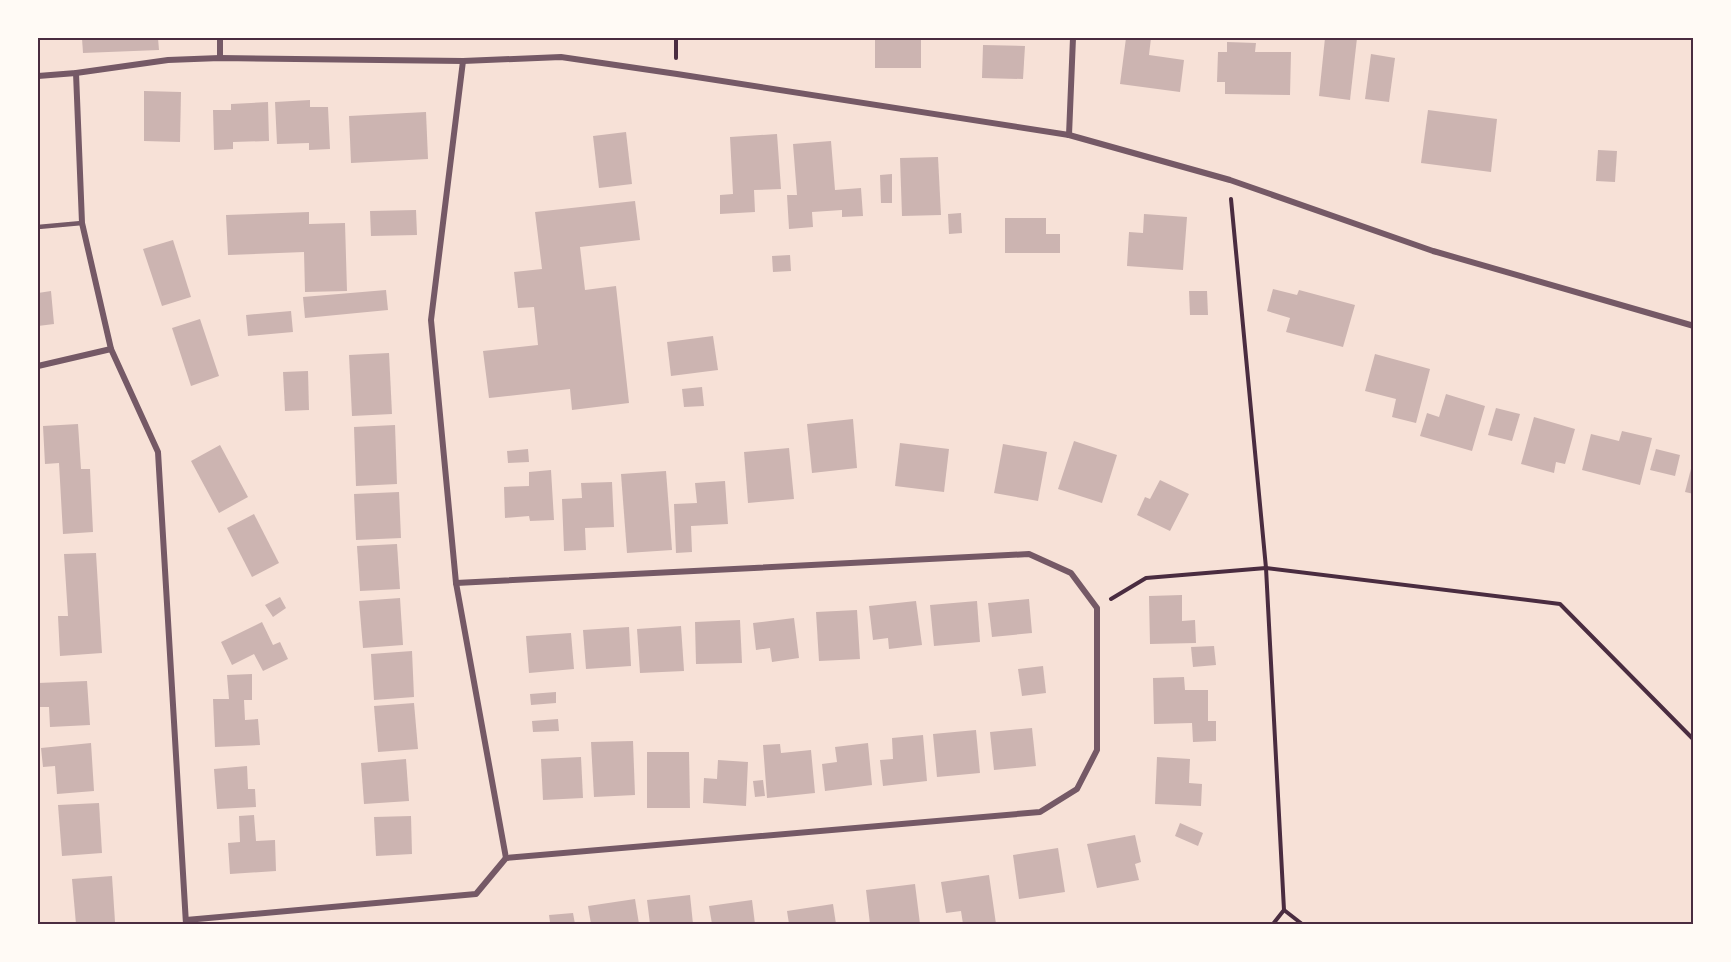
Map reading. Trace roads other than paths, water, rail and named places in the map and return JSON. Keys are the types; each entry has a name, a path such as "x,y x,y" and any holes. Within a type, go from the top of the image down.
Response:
{"street":[{"path":"220,38 220,58"},
{"path":"1069,135 1073,38"},
{"path":"38,76 168,60 220,58 463,61 561,57 1069,135 1230,180 1433,251 1694,326"},
{"path":"463,61 431,320 456,583 506,858"},
{"path":"76,73 82,223 111,349 158,452 186,922 476,894 506,858 1040,812 1077,789 1097,750 1098,608 1071,573 1029,554 456,583"},
{"path":"38,366 111,349"}],"lane":[{"path":"38,227 82,223"}]}
